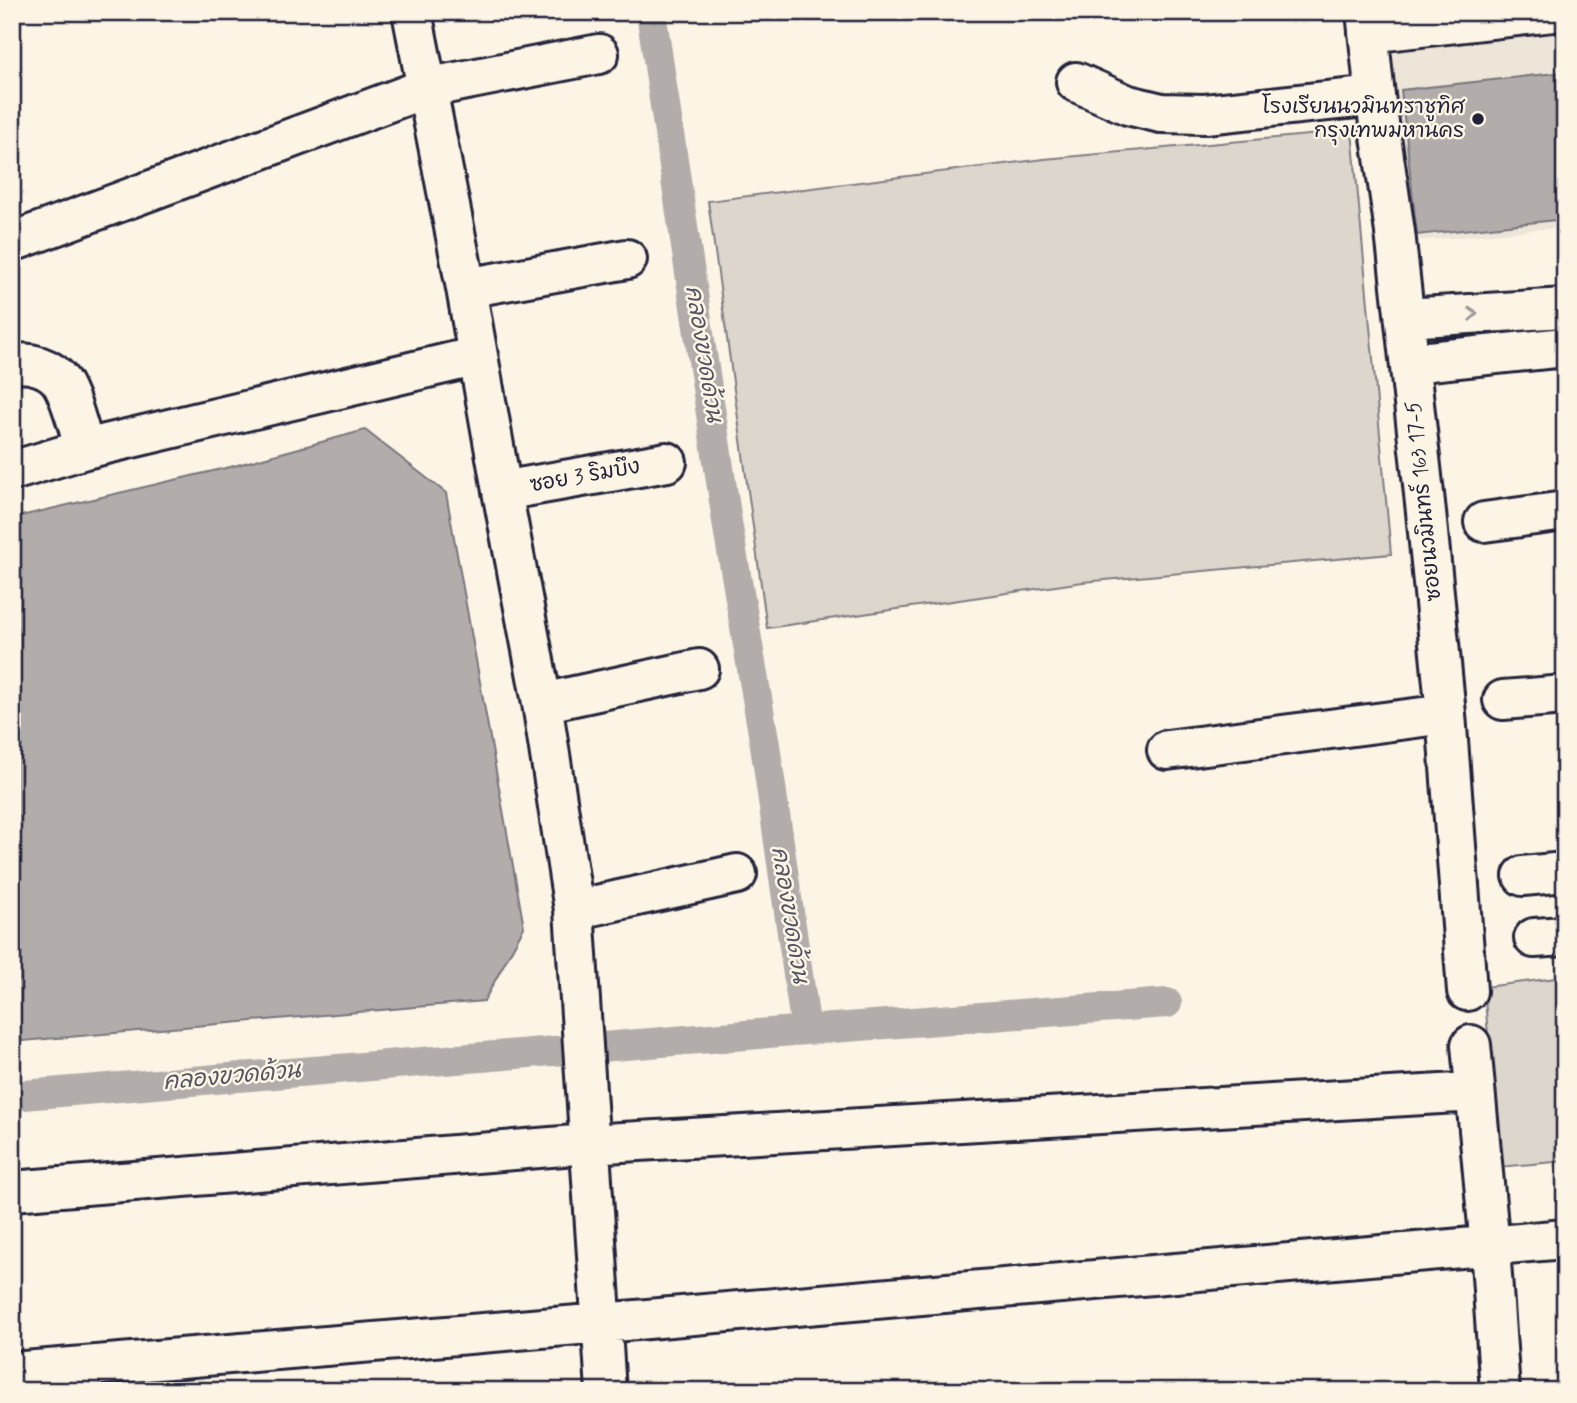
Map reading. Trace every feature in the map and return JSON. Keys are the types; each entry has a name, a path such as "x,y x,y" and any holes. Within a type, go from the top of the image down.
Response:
{"street":[{"path":"412,12 542,703 573,910 606,1391"},
{"path":"1367,23 1553,12"},
{"name":"ซอยนวมินทร์ 163 17-5","path":"1367,23 1405,318 1446,714 1467,991"},
{"path":"12,242 426,88 599,54"},
{"path":"1076,82 1128,105 1161,113 1205,114 1375,96"},
{"path":"466,288 627,259"},
{"path":"1405,318 1565,308"},
{"path":"1409,363 1565,347"},
{"path":"12,471 85,449 478,356"},
{"path":"12,364 38,366 52,372 61,382 85,449"},
{"name":"ซอย 3 ริมบึง","path":"502,491 667,462"},
{"path":"1484,522 1565,512"},
{"path":"542,703 699,669"},
{"path":"1503,700 1565,695"},
{"path":"1167,750 1446,714"},
{"path":"1523,876 1565,872"},
{"path":"573,910 737,874"},
{"path":"1471,1045 1500,1391"},
{"path":"12,1191 589,1144 1475,1092"},
{"path":"12,1372 1565,1239"}],"shaded area":[{"name":"โรงเรียนนวมินทราชูทิศ กรุงเทพมหานคร","path":"1379,12 1565,12 1565,227 1404,242"},
{"path":"1565,72 1565,219 1417,235 1401,90"},
{"path":"1352,131 1391,554 1083,582 767,628 708,201 1044,159"},
{"path":"365,430 446,493 524,927 484,1001 12,1042 12,518 230,467"},
{"path":"1565,977 1565,1161 1499,1167 1484,987"}],"waterway":[{"name":"คลองขวดด้วน","path":"12,1096 806,1030 765,745 728,528 651,12"},
{"path":"806,1030 1167,1003"}],"place":[{"name":"โรงเรียนนวมินทราชูทิศ กรุงเทพมหานคร","path":"1478,119"}]}
